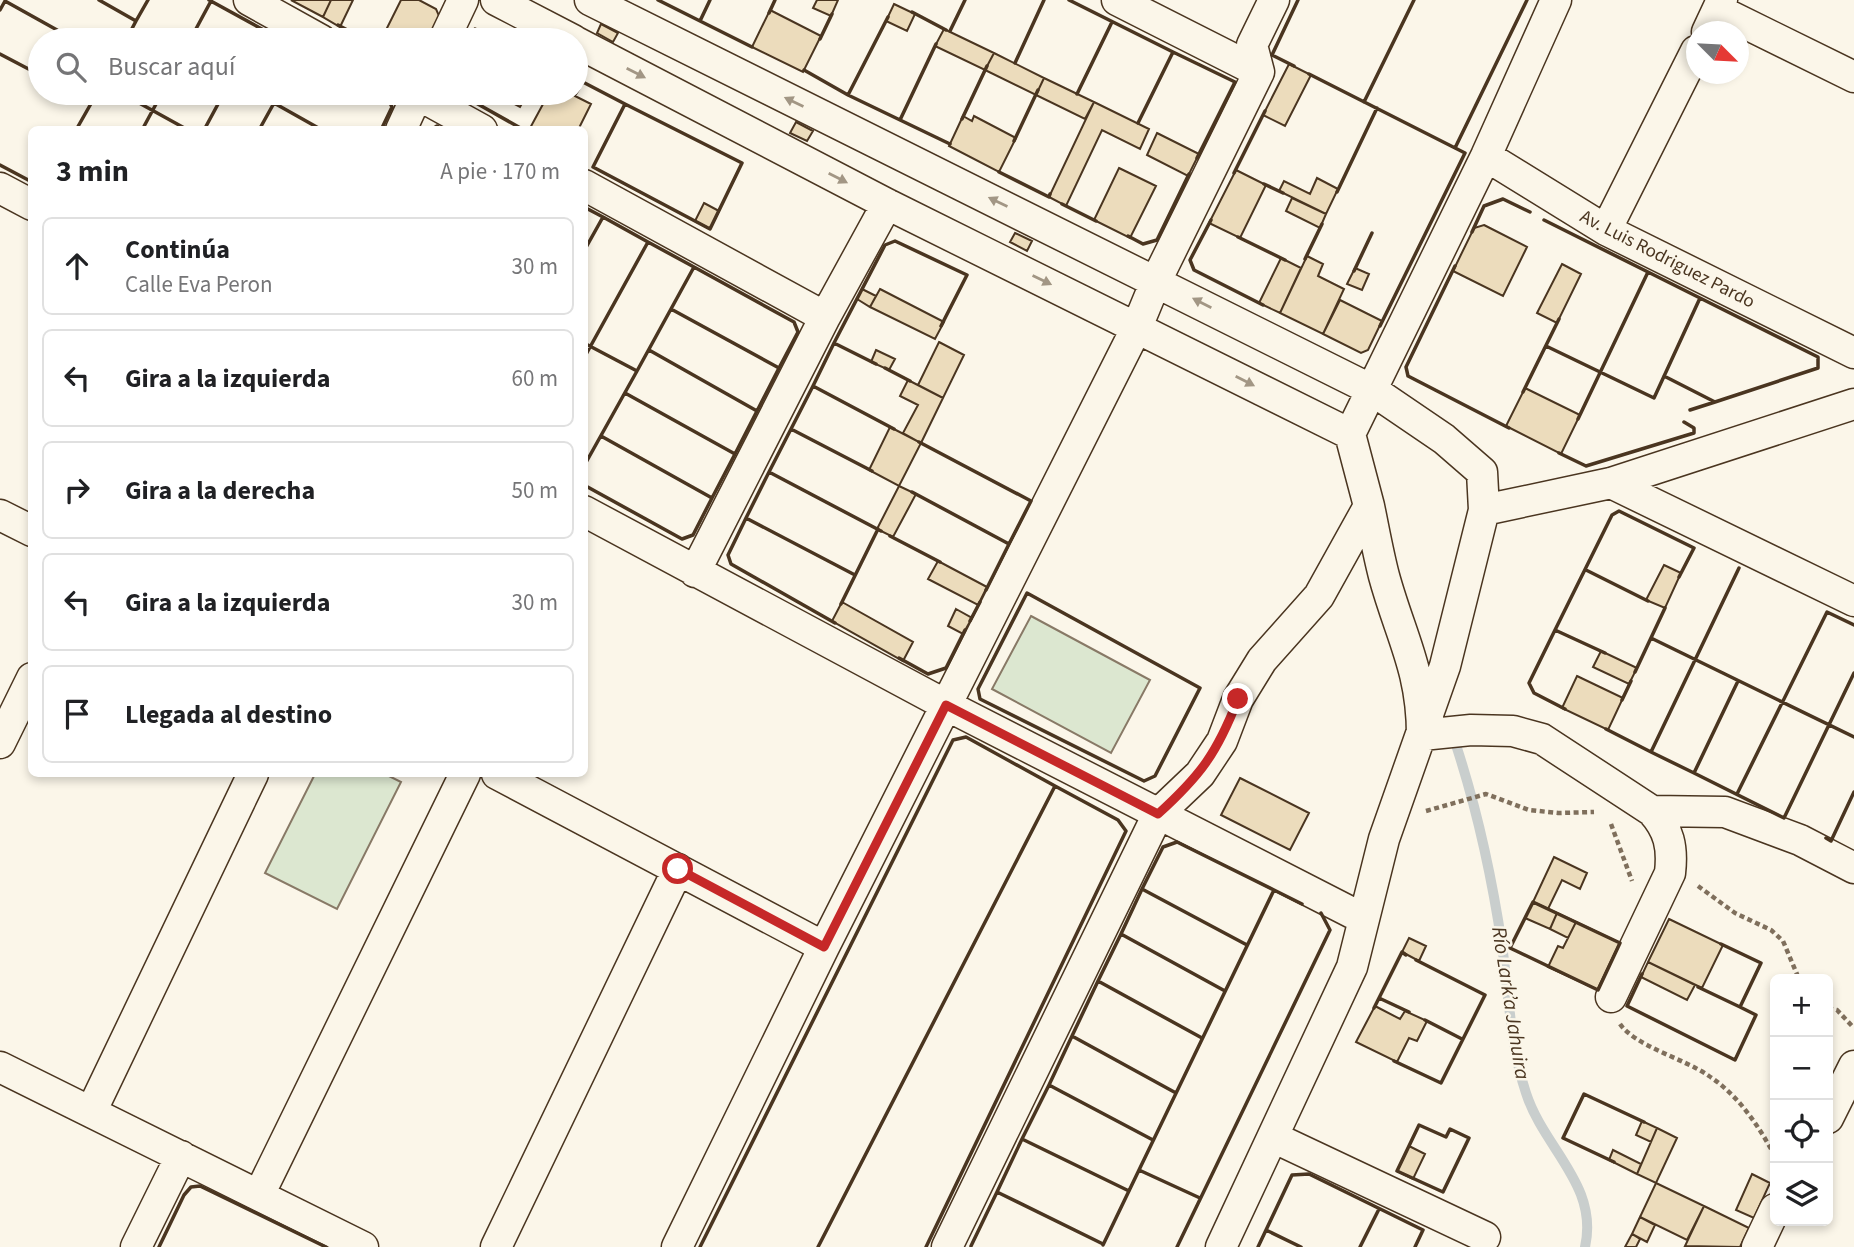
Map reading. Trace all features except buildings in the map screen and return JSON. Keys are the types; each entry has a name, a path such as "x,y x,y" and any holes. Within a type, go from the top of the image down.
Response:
{"street":[{"path":"249,0 299,28"},
{"path":"450,28 463,0"},
{"path":"496,0 549,28"},
{"path":"590,0 1372,390 1444,439 1482,472 1484,509 1445,666 1384,839 1352,967 1275,1138 1221,1247"},
{"path":"1118,0 1259,72"},
{"path":"677,1247 824,947 1137,327 1156,281 1259,72 1252,45 1274,0"},
{"path":"1422,735 1422,702 1411,651 1384,577 1350,434 1486,156 1556,0"},
{"path":"1716,14 1854,77"},
{"path":"588,48 887,204 1350,434"},
{"path":"1606,230 1686,71"},
{"path":"403,126 412,105"},
{"path":"438,105 475,126"},
{"name":"Av. Luis Rodriguez Pardo","path":"1486,156 1606,230 1854,353"},
{"path":"588,187 825,317"},
{"path":"0,188 28,203"},
{"path":"695,572 825,317 887,204"},
{"path":"1484,509 1611,483 1854,404"},
{"path":"1611,483 1854,601"},
{"path":"947,1247 1158,814 1200,774 1222,740 1238,699 1262,660 1319,596 1369,506"},
{"path":"588,513 946,705 1364,919"},
{"path":"0,515 28,529"},
{"path":"0,743 28,686"},
{"path":"1422,735 1471,730 1513,731 1542,739 1652,811 1667,827 1672,857 1671,873 1611,996"},
{"path":"91,1112 252,777"},
{"path":"260,1195 464,777"},
{"path":"503,777 824,947"},
{"path":"1652,811 1725,812 1800,840 1854,868"},
{"path":"496,1247 678,869"},
{"path":"1833,1108 1854,1066"},
{"path":"0,1067 363,1247"},
{"path":"1275,1138 1485,1237"},
{"path":"136,1247 181,1156"},
{"path":"1757,1247 1770,1220"}],"path":[{"path":"1452,803 1486,794 1529,810 1558,813 1600,812"},
{"path":"1609,820 1625,855 1633,886"},
{"path":"1672,857 1698,886 1719,902 1771,930 1783,941 1798,974"},
{"path":"1611,996 1621,1027 1637,1040 1655,1046 1708,1075 1732,1094 1751,1116 1770,1148"},
{"path":"1833,1010 1838,1010 1854,1028"}],"green space":[{"path":"1031,616 1150,680 1111,753 992,689"},
{"path":"313,777 391,777 401,782 337,909 265,873"}],"waterway":[{"name":"Río Lark’a Jahuira","path":"1457,748 1489,870 1502,945 1513,1038 1521,1075 1534,1113 1577,1186 1587,1225 1585,1247"}],"wall":[{"path":"99,0 136,21 132,28"},
{"path":"136,21 148,0"},
{"path":"209,0 260,28"},
{"path":"658,0 700,21 710,0"},
{"path":"769,13 775,0"},
{"path":"950,31 965,0"},
{"path":"1015,63 1044,0"},
{"path":"1069,0 1173,52 1138,123"},
{"path":"1294,66 1272,55 1298,0"},
{"path":"1364,102 1414,0"},
{"path":"1455,148 1527,0"},
{"path":"0,10 5,1 53,28"},
{"path":"196,28 211,1"},
{"path":"912,12 946,30"},
{"path":"820,39 832,14"},
{"path":"888,17 848,95 950,144"},
{"path":"700,21 752,47"},
{"path":"1077,94 1112,22"},
{"path":"338,25 344,28"},
{"path":"900,120 936,44"},
{"path":"1173,52 1235,82 1197,158"},
{"path":"0,54 28,69"},
{"path":"962,119 987,66"},
{"path":"804,70 848,95"},
{"path":"1309,74 1465,153 1380,326"},
{"path":"588,85 625,104"},
{"path":"1014,141 1038,90"},
{"path":"625,104 742,163 710,229 593,167 625,104"},
{"path":"78,126 90,105"},
{"path":"143,105 181,126"},
{"path":"144,126 156,105"},
{"path":"206,126 218,105"},
{"path":"261,126 273,105"},
{"path":"278,105 315,126"},
{"path":"383,126 391,105"},
{"path":"480,105 517,126"},
{"path":"1337,192 1377,108"},
{"path":"1234,173 1265,111"},
{"path":"0,165 28,180"},
{"path":"999,172 1049,197 1050,194"},
{"path":"1128,236 1143,244 1157,240 1189,174"},
{"path":"1264,184 1283,193"},
{"path":"1472,232 1484,206 1503,199 1530,212"},
{"path":"1062,204 1096,221"},
{"path":"588,209 603,217 588,244"},
{"path":"588,351 648,242 603,217"},
{"path":"1211,220 1190,260 1194,270 1263,305"},
{"path":"1544,220 1648,272 1578,419"},
{"path":"1305,259 1322,224"},
{"path":"1354,271 1372,233"},
{"path":"1238,237 1285,260"},
{"path":"834,343 885,245 895,241 967,275 941,326"},
{"path":"648,242 694,267"},
{"path":"1455,266 1406,367 1408,376 1509,428"},
{"path":"637,371 694,267 794,322 798,332 779,368 671,309"},
{"path":"1648,272 1700,298"},
{"path":"1546,346 1654,398 1700,298 1818,357 1818,368 1715,402 1664,376"},
{"path":"1523,392 1559,319"},
{"path":"813,386 834,343 876,364"},
{"path":"588,345 637,371 588,459"},
{"path":"649,350 757,411 779,368"},
{"path":"885,368 910,381"},
{"path":"881,531 769,472 813,386 894,429"},
{"path":"625,393 735,454 757,411"},
{"path":"1690,410 1715,402"},
{"path":"1559,453 1586,466 1694,433 1694,428 1684,422"},
{"path":"791,429 872,471"},
{"path":"601,436 712,498 735,454"},
{"path":"919,442 1031,501 1009,544"},
{"path":"769,472 746,518 855,575"},
{"path":"588,487 682,539 693,535 712,498"},
{"path":"912,492 1009,544 986,590"},
{"path":"1555,630 1612,515 1619,511 1694,548 1679,577"},
{"path":"746,518 728,555 731,564 835,623"},
{"path":"841,604 878,529"},
{"path":"890,536 940,562"},
{"path":"1606,729 1651,752 1739,568"},
{"path":"1586,570 1648,601"},
{"path":"1027,593 1200,688 1155,776 1144,781 980,699 978,689 1027,593"},
{"path":"970,621 980,602"},
{"path":"1635,672 1665,608"},
{"path":"1737,794 1827,612 1854,625"},
{"path":"899,658 928,674 946,668 965,630"},
{"path":"1565,709 1534,693 1529,683 1555,630 1605,653"},
{"path":"1651,638 1854,737"},
{"path":"1694,773 1784,818 1854,673"},
{"path":"1622,700 1631,681"},
{"path":"1651,752 1694,773 1738,681"},
{"path":"700,1247 953,740 966,737 1055,786"},
{"path":"818,1247 1055,786 1118,820 1126,831 926,1247"},
{"path":"1826,838 1831,841 1854,792"},
{"path":"1139,1170 1274,890 1177,842 1163,847 1142,889"},
{"path":"1121,934 1142,889 1247,945"},
{"path":"1274,890 1302,904"},
{"path":"1533,902 1620,943 1598,990 1510,948 1533,902"},
{"path":"1177,1247 1330,930 1321,913"},
{"path":"1098,981 1121,934 1225,991"},
{"path":"1698,987 1740,1007 1761,963 1721,944"},
{"path":"1379,998 1402,952 1406,955"},
{"path":"1394,1061 1441,1083 1485,995 1416,960"},
{"path":"1642,974 1627,1006 1735,1060 1756,1015 1740,1007"},
{"path":"1072,1036 1098,981 1202,1038"},
{"path":"1374,1008 1379,998 1409,1012"},
{"path":"1425,1020 1462,1039"},
{"path":"1049,1085 1072,1036 1176,1093"},
{"path":"1022,1139 1049,1085 1153,1140"},
{"path":"1614,1162 1563,1138 1584,1094 1644,1122"},
{"path":"1419,1125 1446,1137 1450,1129 1469,1138 1443,1192 1397,1171 1419,1125"},
{"path":"997,1192 1022,1139 1129,1191"},
{"path":"1103,1245 1139,1170 1200,1198"},
{"path":"1258,1247 1292,1175 1309,1174 1423,1230 1415,1247"},
{"path":"159,1247 184,1195 191,1187 200,1186 326,1247"},
{"path":"971,1246 997,1192 1103,1244"},
{"path":"1360,1247 1379,1209"},
{"path":"1266,1230 1301,1247"}],"route":[{"path":"678,869 824,947 946,705 1158,814 1200,774 1222,740 1238,699"}]}
